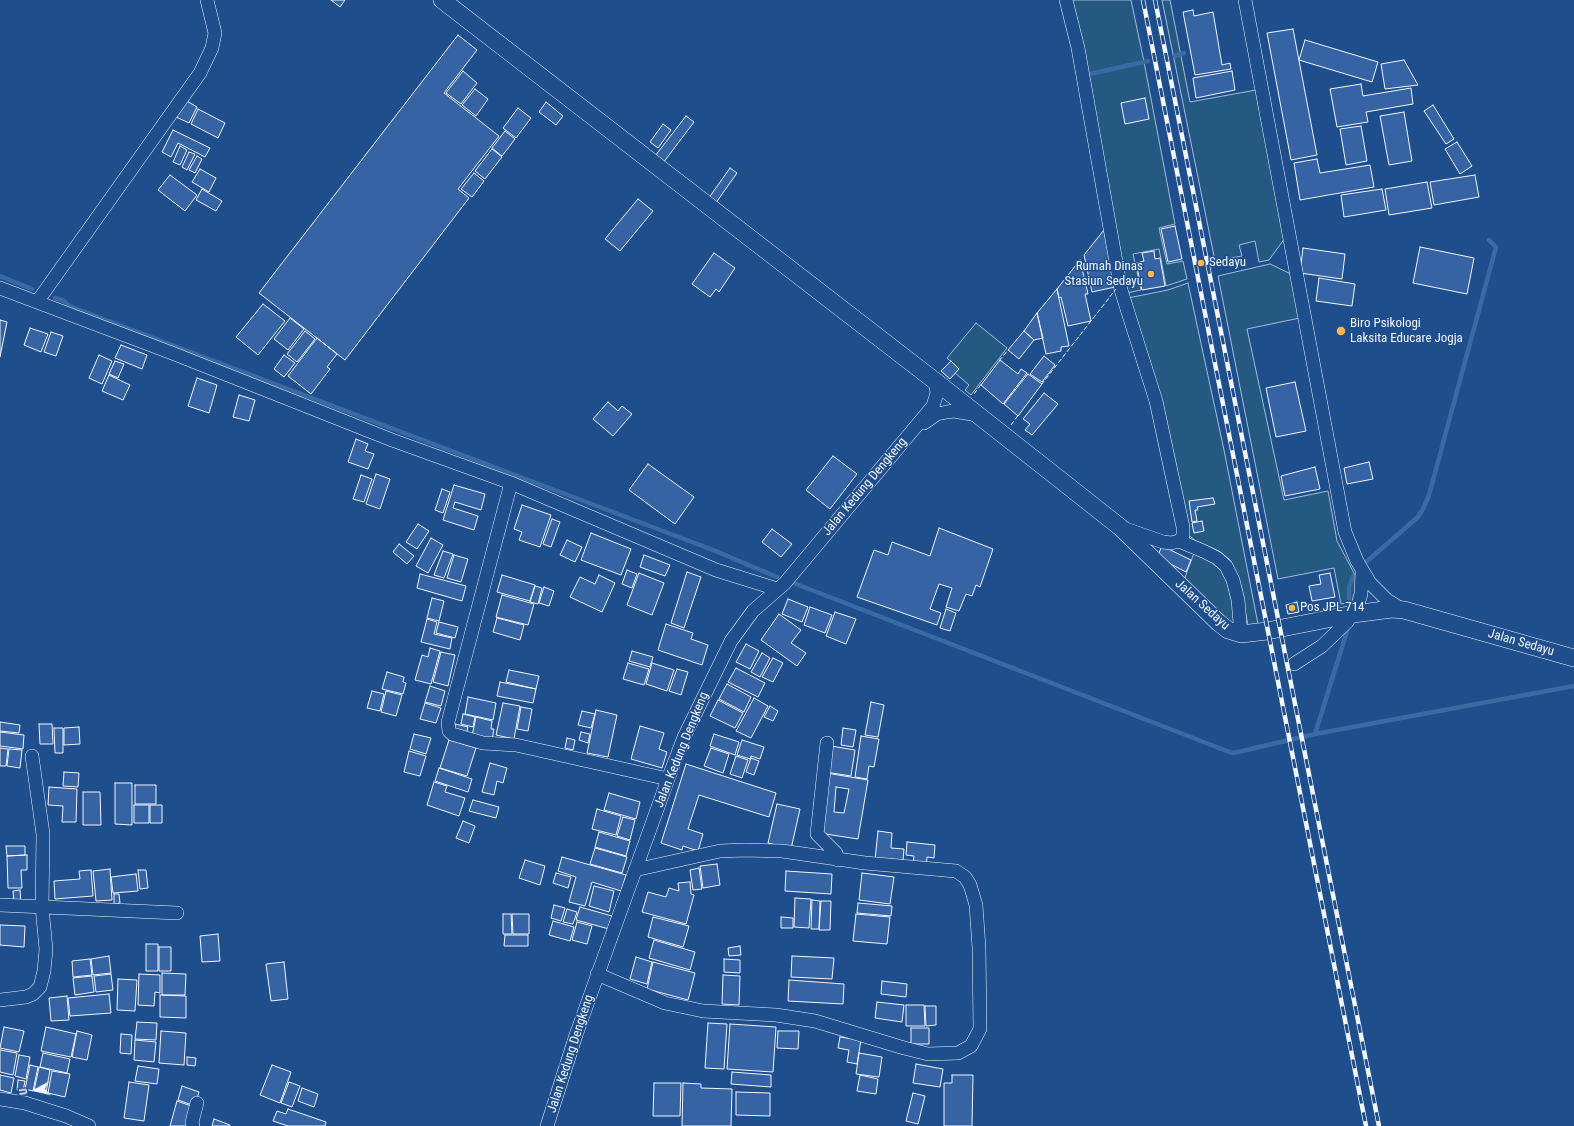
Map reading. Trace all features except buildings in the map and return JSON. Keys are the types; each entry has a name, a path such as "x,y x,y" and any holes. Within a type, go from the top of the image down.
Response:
{"street":[{"path":"37,302 200,73 212,48 215,33 208,0"},
{"name":"Jalan Sedayu","path":"442,0 935,380 977,415 1120,527 1228,630 1241,634 1267,631 1380,609 1392,609 1404,610 1574,658"},
{"path":"1066,0 1078,48 1122,290 1156,401 1183,527 1183,536 1179,541"},
{"path":"1245,0 1345,532 1362,572 1378,593 1404,610"},
{"path":"0,288 172,353 392,440 510,483 716,570 777,589"},
{"name":"Jalan Kedung Dengkeng","path":"547,1126 597,974 668,779 684,737 731,641 753,611 785,583 932,406 936,399 937,386 935,380"},
{"path":"914,429 937,414 954,411 977,415"},
{"path":"510,483 448,722 449,731 452,734 483,743 516,744 668,779"},
{"path":"1120,527 1163,542 1171,543 1179,541 1217,558 1226,566 1233,580 1238,600 1241,634"},
{"path":"1294,664 1322,646 1353,614 1361,594 1362,572"},
{"path":"827,743 817,834 836,853 838,860"},
{"path":"0,1000 26,997 33,994 40,987 46,949 42,907 43,834 32,756"},
{"path":"597,974 664,1003 711,1011 776,1015 815,1020 928,1054 958,1053 971,1046 980,1029 979,948 976,905 970,885 965,877 956,871 838,860 782,851 732,850 720,851 635,870"},
{"path":"0,905 177,914"},
{"path":"0,1099 25,1103 66,1116 89,1126"},
{"path":"193,1126 192,1122 197,1103"}],"shaded area":[{"path":"1071,0 1131,0 1175,224 1159,228 1167,264 1183,261 1187,279 1166,286 1159,249 1133,254 1141,290 1127,293"},
{"path":"1162,0 1170,0 1190,102 1256,90 1285,238 1269,260 1259,262 1255,241 1239,245 1242,256 1215,261"},
{"path":"1270,264 1293,275 1300,318 1247,329 1284,500 1328,491 1337,541 1356,577 1355,594 1352,602 1341,604 1334,568 1278,579 1218,276"},
{"path":"1188,283 1224,450 1258,624 1248,625 1238,577 1230,560 1219,551 1196,541 1187,534 1128,298 1168,290"},
{"path":"976,323 1007,348 971,395 965,390 969,385 955,373 959,369 947,358"},
{"path":"1194,553 1211,562 1221,570 1228,584 1235,623 1229,622 1184,580"}],"waterway":[{"path":"1175,56 1184,53"},
{"path":"1090,74 1148,61"},
{"path":"1365,563 1418,517 1429,495 1496,247 1489,240"},
{"path":"0,276 32,289"},
{"path":"55,298 64,301 69,306 713,550 777,577"},
{"path":"1349,607 1349,587 1353,576"},
{"path":"796,584 1232,753 1315,734 1574,686"},
{"path":"1315,734 1348,628"}],"railway":[{"path":"1143,0 1366,1126"},
{"path":"1155,0 1379,1126"}],"fence":[{"path":"1041,385 1116,289"},
{"path":"999,361 1008,350"},
{"path":"974,394 982,383"},
{"path":"1011,425 1019,414"}],"place":[{"name":"Sedayu","path":"1201,263"},
{"name":"Rumah Dinas Stasiun Sedayu","path":"1151,274"},
{"name":"Biro Psikologi Laksita Educare Jogja","path":"1341,331"},
{"name":"Pos JPL 714","path":"1292,608"}]}
